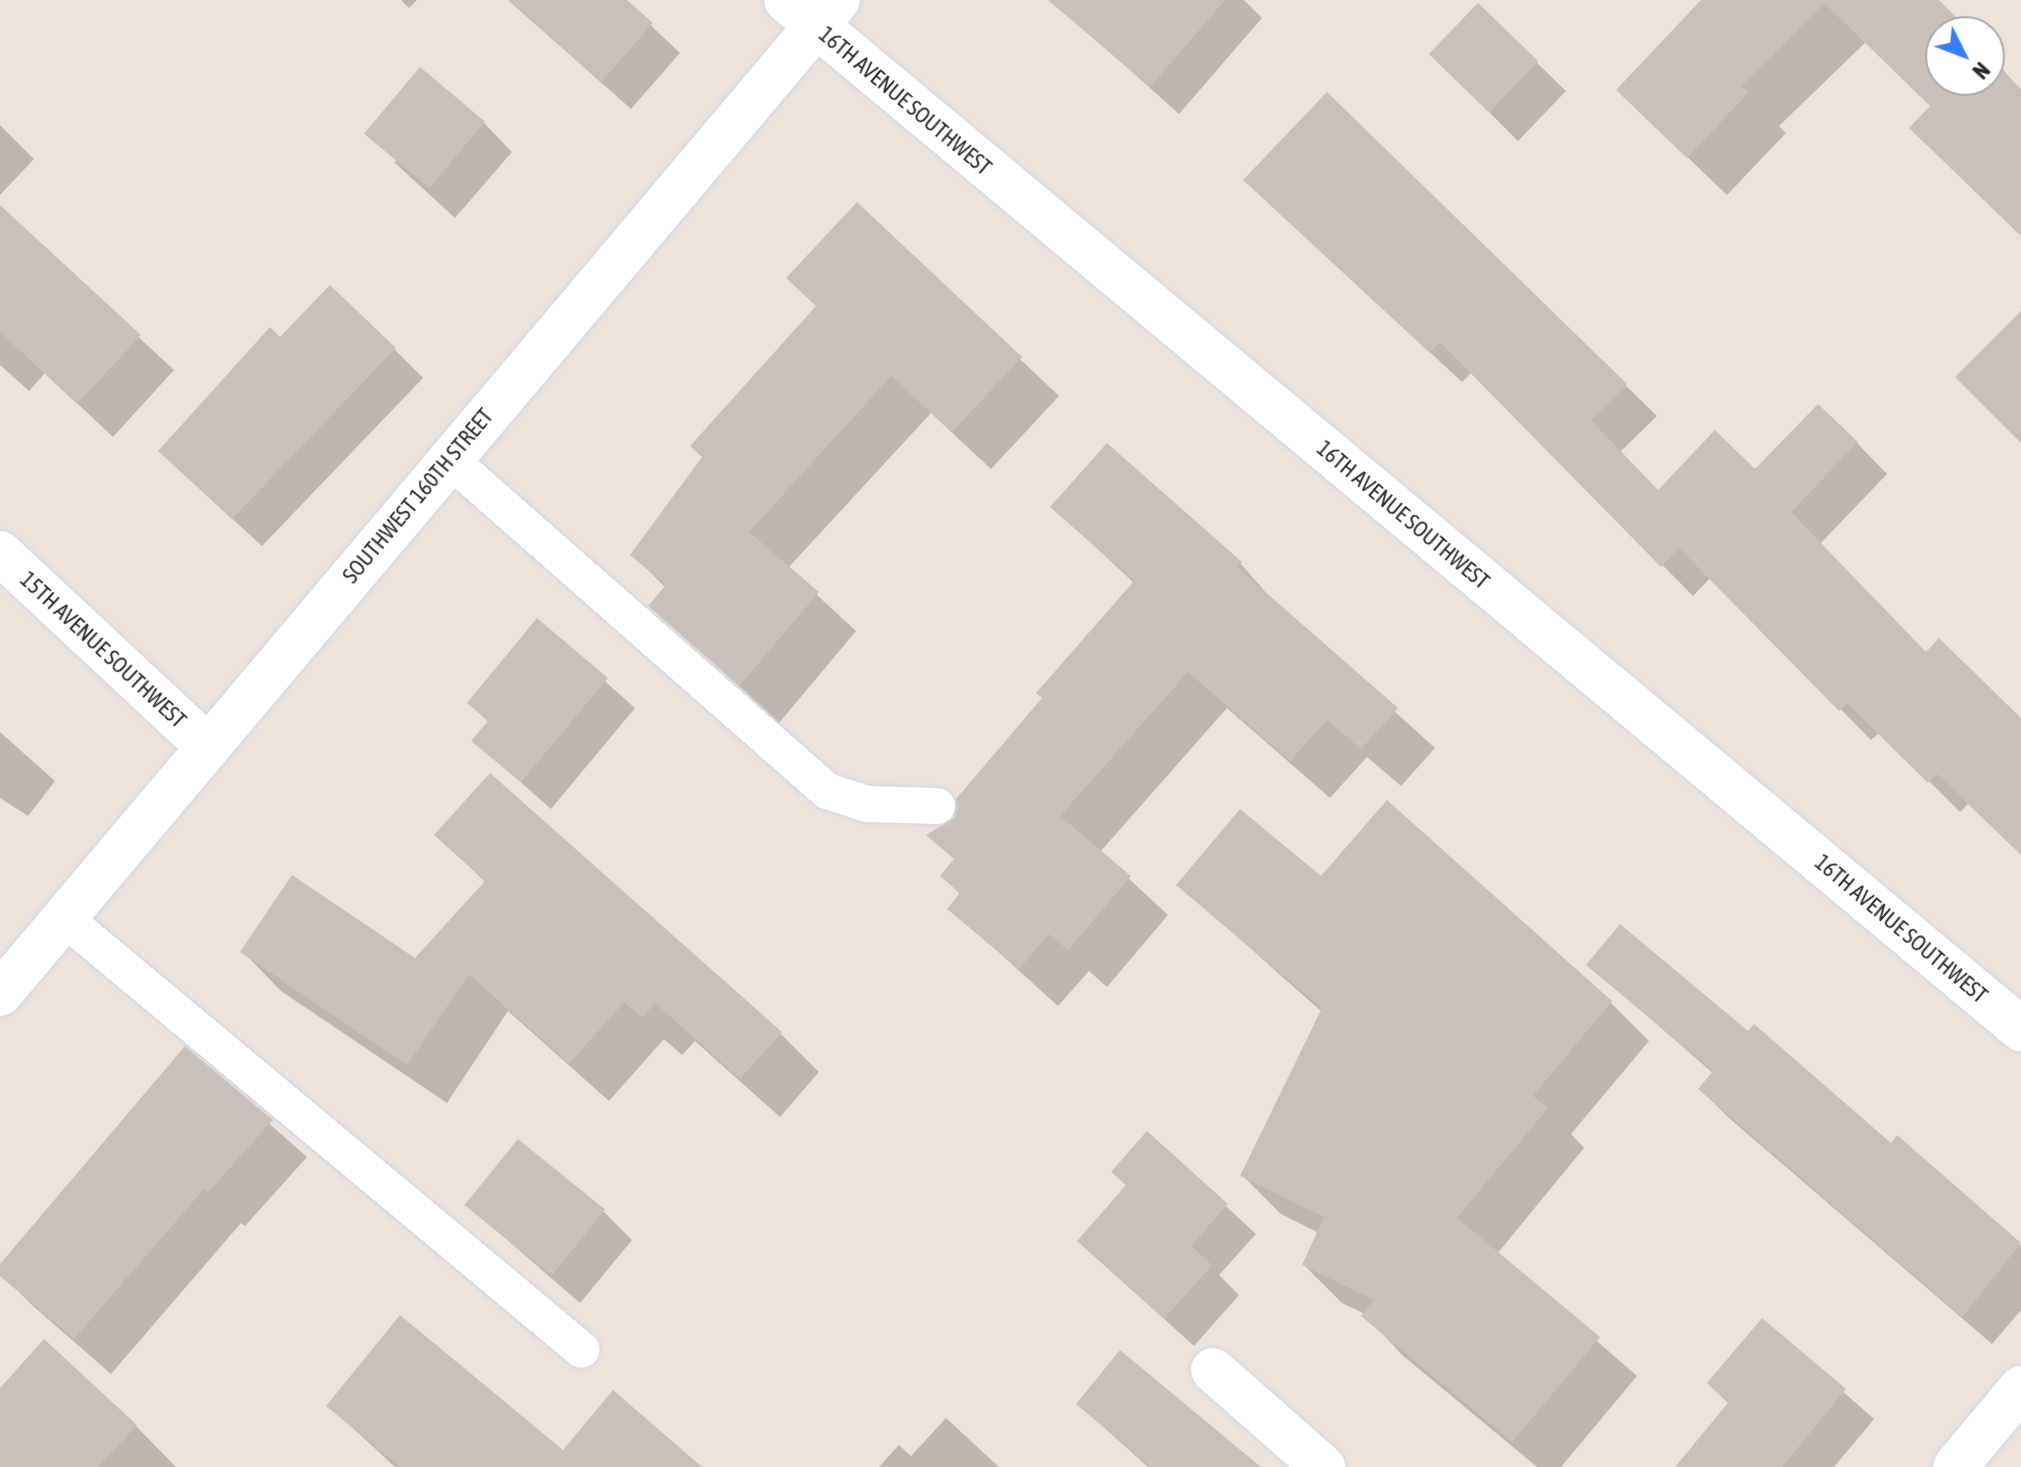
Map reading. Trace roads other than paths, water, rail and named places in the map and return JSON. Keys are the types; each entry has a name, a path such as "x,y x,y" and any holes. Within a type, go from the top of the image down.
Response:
{"street":[{"name":"SOUTHWEST 160TH STREET","path":"0,994 449,459 813,8"},
{"name":"16TH AVENUE SOUTHWEST","path":"813,8 2021,1029"},
{"name":"15TH AVENUE SOUTHWEST","path":"0,553 207,746"},
{"path":"1213,1370 1323,1467"},
{"path":"1955,1467 2021,1388"}],"lane":[{"path":"449,459 827,791 867,804 937,806"},
{"path":"64,918 582,1350"}]}
